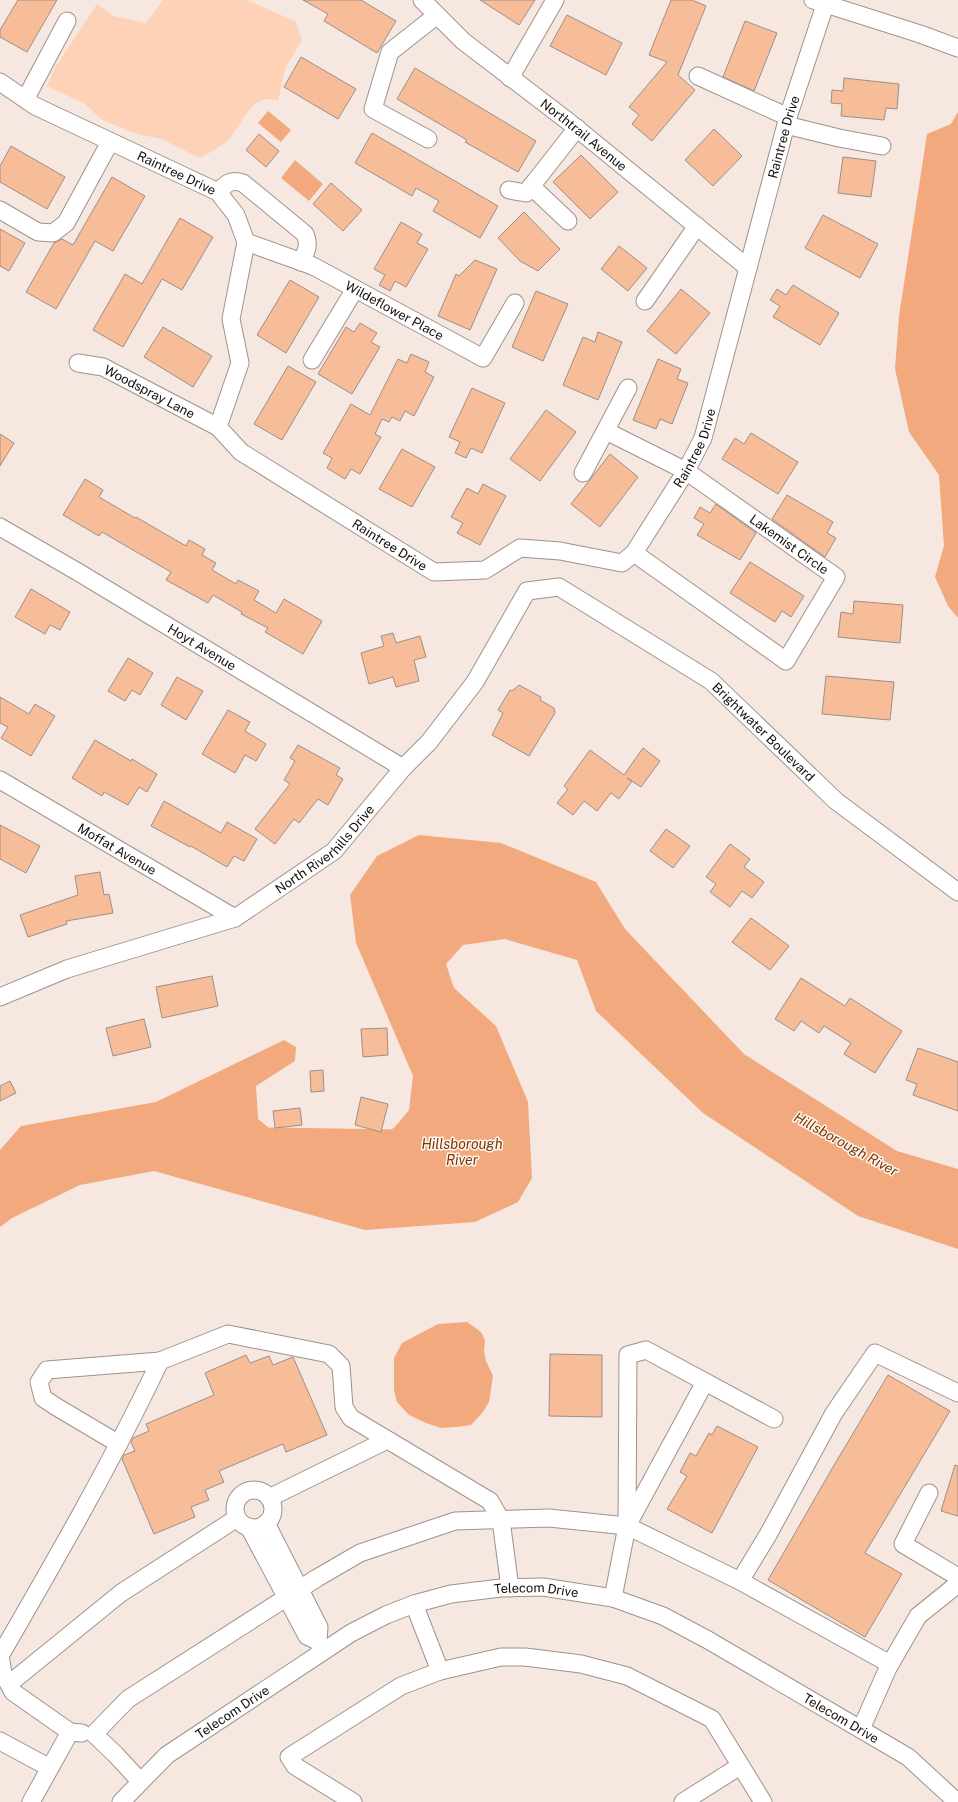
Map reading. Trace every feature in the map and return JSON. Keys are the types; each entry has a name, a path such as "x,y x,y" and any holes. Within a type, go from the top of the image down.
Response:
{"street":[{"name":"Northtrail Avenue","path":"422,0 463,41 577,128 748,268"},
{"path":"510,78 555,0"},
{"path":"817,1 920,34 958,48"},
{"name":"Raintree Drive","path":"218,427 241,452 434,572 485,570 520,548 560,552 622,563 634,554 686,471 703,438 787,121 817,1"},
{"path":"428,139 374,109 390,52 437,15"},
{"path":"26,98 68,21"},
{"path":"698,76 787,121 839,138 882,146"},
{"name":"Raintree Drive","path":"0,82 26,98 35,106 218,192 236,215 246,242"},
{"path":"509,190 526,193 577,128"},
{"path":"0,210 38,232 53,233 66,223 110,142"},
{"path":"218,192 229,181 235,180 243,183 305,234 308,240 308,247 301,262"},
{"path":"531,186 568,221"},
{"path":"645,301 696,226"},
{"path":"218,427 240,363 231,319 246,242"},
{"name":"Wildeflower Place","path":"246,242 313,266 483,358 515,303"},
{"path":"312,360 355,289"},
{"name":"Woodspray Lane","path":"78,363 103,367 218,427"},
{"path":"583,473 628,388"},
{"path":"606,431 686,471"},
{"name":"Lakemist Circle","path":"634,554 786,662 836,577 686,471"},
{"name":"Hoyt Avenue","path":"0,527 78,572 403,768"},
{"name":"North Riverhills Drive","path":"0,997 67,969 234,918 334,851 403,768 429,742 475,682 527,591 559,588"},
{"name":"Brightwater Boulevard","path":"559,588 711,680 836,801 958,892"},
{"name":"Moffat Avenue","path":"0,780 234,918"},
{"path":"119,1444 43,1398 39,1382 47,1370 160,1361 228,1334 329,1354 340,1366 344,1408 350,1418 490,1501 501,1520 510,1588"},
{"path":"613,1598 627,1526 628,1355 646,1350 774,1419"},
{"path":"740,1581 769,1533 834,1413 875,1353 958,1394"},
{"path":"140,1781 116,1754 94,1734 70,1732 13,1692 3,1673 0,1656 84,1511 160,1361"},
{"path":"627,1526 705,1382"},
{"path":"269,1498 386,1440"},
{"path":"9,1684 121,1593 243,1522 258,1527 266,1523 271,1515 272,1509 269,1498 259,1491 246,1492 237,1500 235,1506 243,1522 271,1552 293,1594 319,1627 320,1646"},
{"path":"929,1493 903,1544 958,1577"},
{"path":"94,1734 128,1699 318,1578 360,1553 454,1521 549,1518 627,1526 740,1581 890,1664"},
{"path":"266,1523 271,1552"},
{"path":"862,1729 890,1664 918,1616 954,1587 958,1586"},
{"name":"Telecom Drive","path":"121,1802 167,1755 320,1646 351,1633 386,1615 414,1604 451,1594 510,1588 543,1587 613,1598 663,1616 908,1756 957,1802"},
{"path":"414,1604 440,1671"},
{"path":"353,1802 295,1766 289,1757 401,1686 440,1671 501,1657 525,1657 581,1664 627,1676 712,1719 763,1802"},
{"path":"31,1802 70,1732"},
{"path":"0,1741 50,1768"},
{"path":"683,1802 740,1766"}],"shaded area":[{"path":"163,0 248,0 296,22 302,40 285,69 278,101 269,99 261,100 255,104 249,110 229,139 219,147 200,158 161,139 133,133 101,119 85,104 47,86 55,68 97,4 114,16 146,23"}],"water":[{"path":"268,111 291,130 281,142 258,123"},
{"path":"958,112 958,618 948,606 935,577 944,546 939,475 909,432 895,369 899,316 927,134 951,124"},
{"path":"295,160 323,184 309,201 281,178"},
{"name":"Hillsborough River","path":"419,835 501,843 596,882 625,929 744,1054 897,1151 958,1169 958,1249 858,1216 703,1113 596,1011 577,960 505,939 463,945 446,964 454,988 496,1026 528,1102 532,1178 518,1202 475,1222 365,1230 154,1171 80,1185 12,1218 0,1227 0,1150 21,1126 156,1102 284,1040 296,1047 295,1061 256,1086 258,1119 279,1136 373,1154 409,1110 413,1076 356,943 350,895 377,856"},
{"path":"467,1322 481,1332 485,1340 484,1351 486,1361 493,1376 489,1402 483,1412 471,1425 441,1428 409,1415 397,1402 394,1391 394,1358 402,1343 438,1324"}],"building":[{"path":"18,0 57,0 27,52 0,37 0,30"},
{"path":"303,0 361,0 396,21 377,53 324,21 328,14"},
{"path":"480,0 535,0 519,25"},
{"path":"671,0 692,0 706,6 678,75 695,90 652,141 632,124 639,115 629,107 667,62 649,55"},
{"path":"567,15 622,43 606,75 550,46"},
{"path":"745,21 777,33 754,91 723,77"},
{"path":"301,57 356,89 338,119 284,87"},
{"path":"415,68 536,141 518,172 465,142 467,140 397,99"},
{"path":"844,78 899,84 897,109 886,108 884,120 841,116 842,104 831,103 832,90 843,91"},
{"path":"714,129 742,156 713,186 685,160"},
{"path":"372,133 498,206 480,238 433,211 439,201 416,188 412,196 355,163"},
{"path":"259,134 279,151 266,167 246,150"},
{"path":"11,146 65,177 47,209 0,182 0,166"},
{"path":"581,155 618,192 590,219 553,182"},
{"path":"843,157 876,161 871,197 838,193"},
{"path":"112,177 145,196 113,251 95,241 56,309 26,292 54,243 62,239 73,245"},
{"path":"331,183 362,210 343,231 313,204"},
{"path":"524,212 560,249 538,271 520,261 498,238"},
{"path":"823,215 878,244 860,278 805,248"},
{"path":"180,218 213,237 182,290 162,279 123,347 93,330 125,274 142,284"},
{"path":"401,222 422,234 417,243 428,249 406,287 395,281 390,291 379,285 385,275 374,269"},
{"path":"0,229 25,243 9,271 0,266"},
{"path":"619,246 647,268 628,291 601,269"},
{"path":"475,260 497,269 470,330 438,316 456,274 459,276"},
{"path":"290,280 319,297 286,353 257,335"},
{"path":"793,285 839,313 820,345 773,317 780,306 770,300 777,289 786,295"},
{"path":"681,289 710,313 676,354 647,331"},
{"path":"536,291 568,304 543,361 512,347"},
{"path":"360,323 377,333 371,342 380,347 352,394 318,374 346,327 354,332"},
{"path":"163,327 212,356 193,387 144,357"},
{"path":"598,332 622,342 598,400 563,385 583,337 595,342"},
{"path":"411,354 429,362 425,372 434,377 414,416 405,411 400,421 392,417 389,422 382,419 375,434 381,437 360,474 351,469 345,479 327,468 332,458 323,453 351,404 370,415 398,359 407,363"},
{"path":"658,359 681,369 677,379 688,383 672,424 660,419 656,429 633,420"},
{"path":"288,366 316,382 282,440 254,424"},
{"path":"472,388 505,403 482,453 471,448 466,458 455,453 460,442 449,437"},
{"path":"546,410 576,432 540,481 510,459"},
{"path":"751,433 798,462 778,494 722,459 735,438 744,444"},
{"path":"0,434 14,443 0,466"},
{"path":"402,449 435,467 412,507 379,489"},
{"path":"610,454 638,477 600,527 571,504"},
{"path":"85,479 103,490 99,497 135,518 136,517 186,546 189,540 205,549 202,555 216,563 212,570 236,584 238,580 259,591 254,600 276,613 284,599 322,621 303,654 265,632 268,628 241,614 242,612 213,595 208,603 166,580 171,572 102,532 99,536 63,515"},
{"path":"483,484 506,496 480,545 457,533 463,523 451,517 467,488 478,494"},
{"path":"787,495 833,522 827,533 836,538 825,557 772,519"},
{"path":"716,504 756,533 740,560 697,535 704,524 694,518 700,507 710,513"},
{"path":"750,562 804,596 791,617 782,611 775,622 730,593"},
{"path":"31,589 70,612 60,630 50,625 45,634 15,617"},
{"path":"854,601 903,605 900,643 838,637 841,612 853,614"},
{"path":"393,633 396,643 420,636 426,657 414,660 419,681 396,687 393,677 369,684 361,653 384,646 381,636"},
{"path":"128,658 153,673 140,695 132,690 125,701 108,691"},
{"path":"826,676 894,682 890,720 822,714"},
{"path":"177,677 203,691 186,720 161,705"},
{"path":"519,685 541,697 540,700 554,708 555,713 529,756 492,735 503,713 498,710 510,690 512,691"},
{"path":"0,697 29,714 35,704 55,716 31,756 1,738 8,727 0,723"},
{"path":"228,710 250,722 245,731 266,744 256,761 245,755 235,773 202,754"},
{"path":"95,740 157,774 147,792 139,787 128,805 104,792 102,796 72,778"},
{"path":"298,745 340,768 336,775 343,779 328,805 318,799 299,823 294,819 275,844 255,829 290,784 284,780 295,761 290,758"},
{"path":"643,748 660,761 641,787 632,781 619,799 611,793 597,811 584,801 573,815 557,803 568,789 564,786 590,750 624,775"},
{"path":"164,801 221,833 227,822 257,839 244,861 234,856 227,867 191,846 190,847 151,826"},
{"path":"0,825 40,846 26,873 0,859"},
{"path":"666,829 690,846 673,868 650,851"},
{"path":"730,844 750,859 744,867 764,882 752,898 742,891 730,907 710,892 716,884 706,877"},
{"path":"100,872 104,895 109,894 113,913 66,921 67,924 28,937 20,915 78,895 75,876"},
{"path":"751,918 789,946 770,970 732,942"},
{"path":"212,976 218,1006 162,1018 156,987"},
{"path":"801,978 845,1006 850,998 902,1031 875,1073 844,1054 851,1043 824,1026 819,1033 801,1021 794,1031 775,1019"},
{"path":"144,1019 151,1047 113,1056 106,1028"},
{"path":"387,1028 388,1055 363,1057 361,1029"},
{"path":"918,1048 958,1062 958,1111 913,1095 917,1084 906,1080"},
{"path":"323,1070 324,1091 311,1092 310,1071"},
{"path":"10,1081 16,1093 0,1101 0,1086"},
{"path":"361,1097 388,1104 381,1132 355,1125"},
{"path":"300,1108 302,1125 275,1128 273,1111"},
{"path":"550,1354 602,1355 602,1417 549,1416"},
{"path":"246,1355 250,1363 269,1356 273,1365 293,1357 327,1435 286,1452 283,1444 219,1471 224,1482 205,1490 209,1500 191,1507 195,1517 154,1534 122,1459 124,1455 135,1451 131,1442 133,1438 149,1431 146,1424 214,1395 205,1373"},
{"path":"888,1375 950,1411 865,1553 902,1574 865,1637 768,1580"},
{"path":"717,1426 758,1447 712,1533 667,1509 687,1476 680,1472 690,1453 696,1456 709,1433 712,1435"},
{"path":"955,1465 958,1466 958,1516 941,1511"}],"waterway":[{"name":"Hillsborough River","path":"272,1141 397,1143 413,1128"}]}
